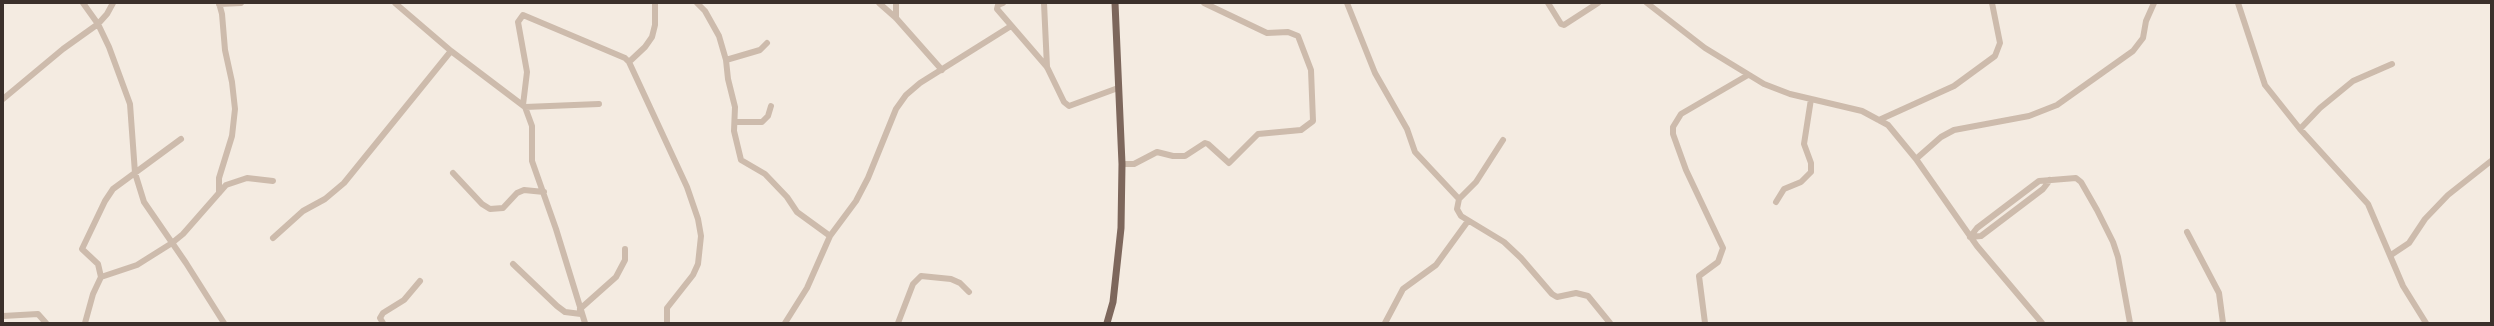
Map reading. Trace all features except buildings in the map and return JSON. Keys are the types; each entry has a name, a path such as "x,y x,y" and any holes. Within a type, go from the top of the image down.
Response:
{"main road":[{"path":"1107,323 1113,302 1121,228 1122,164 1115,3"}],"street":[{"path":"83,3 98,24 119,71 130,104 135,173 144,202 224,323"},
{"path":"3,99 63,49 98,24 107,14 113,3"},
{"path":"219,193 219,178 232,136 235,109 232,82 225,50 222,14 219,4 241,3"},
{"path":"395,3 451,51 524,106 599,104"},
{"path":"629,62 645,47 652,36 655,25 655,3"},
{"path":"697,3 705,11 719,36 726,60 728,79 735,107 738,151 743,163 765,174 787,197 797,212 830,236"},
{"path":"879,3 896,18 942,70"},
{"path":"896,3 896,18"},
{"path":"1003,3 998,5 998,9 1047,67 1064,102 1069,106 1118,88"},
{"path":"1044,3 1047,67"},
{"path":"1122,164 1134,164 1156,152 1174,156 1185,156 1205,144 1211,146 1222,159 1228,163 1258,134 1301,130 1313,121 1311,70 1298,36 1288,32 1267,33 1204,3"},
{"path":"1347,3 1375,73 1406,129 1415,152 1459,199"},
{"path":"1548,3 1561,24 1564,25 1598,3"},
{"path":"1647,3 1704,48 1748,75 1790,94 1862,111 1879,120 1900,137 1970,237 2042,323"},
{"path":"1879,120 1954,86 1994,56 2000,44 1992,3"},
{"path":"1916,159 1941,137 1954,130 2028,116 2057,105 2133,52 2143,38 2146,21 2154,3"},
{"path":"2238,3 2266,85 2300,129 2368,204 2403,286 2426,323"},
{"path":"585,323 580,312 544,192 532,161 532,126 524,106 527,72 518,22 523,15 626,58 629,62 684,180 698,219 701,248 698,264 693,275 667,308 667,323"},
{"path":"785,323 807,288 830,236 856,201 868,178 900,104 906,95 920,83 1011,26"},
{"path":"726,60 760,50 767,43"},
{"path":"273,238 303,210 325,199 344,183 451,51"},
{"path":"2300,129 2320,108 2353,81 2392,64"},
{"path":"1705,323 1699,276 1718,262 1723,248 1686,170 1673,134 1673,127 1677,117 1681,114 1748,75"},
{"path":"1776,202 1784,189 1801,182 1811,172 1811,163 1804,144 1811,99"},
{"path":"735,122 762,122 768,116 771,106"},
{"path":"84,323 93,294 101,277 98,264 83,251 83,245 113,189 181,139"},
{"path":"1503,140 1476,182 1459,199 1457,209 1468,222 1504,242 1522,258 1552,294 1557,297 1576,293 1588,296 1610,323"},
{"path":"2391,255 2409,243 2428,215 2448,195 2491,161"},
{"path":"453,173 482,204 490,209 503,208 517,193 524,190 544,192"},
{"path":"101,277 137,265 172,243 183,234 226,185 237,180 247,178 273,181"},
{"path":"1970,237 1981,236 2043,189 2050,180 2076,178 2081,182 2097,210 2118,257 2130,323"},
{"path":"1385,323 1403,289 1436,265 1468,222"},
{"path":"2187,232 2219,294 2223,323"},
{"path":"513,264 557,306 570,313 580,312 616,277 625,260 625,249"},
{"path":"898,323 913,284 921,276 951,279 960,283 969,292"},
{"path":"383,323 380,318 383,313 404,300 420,281"},
{"path":"3,316 38,314 46,323"}]}
